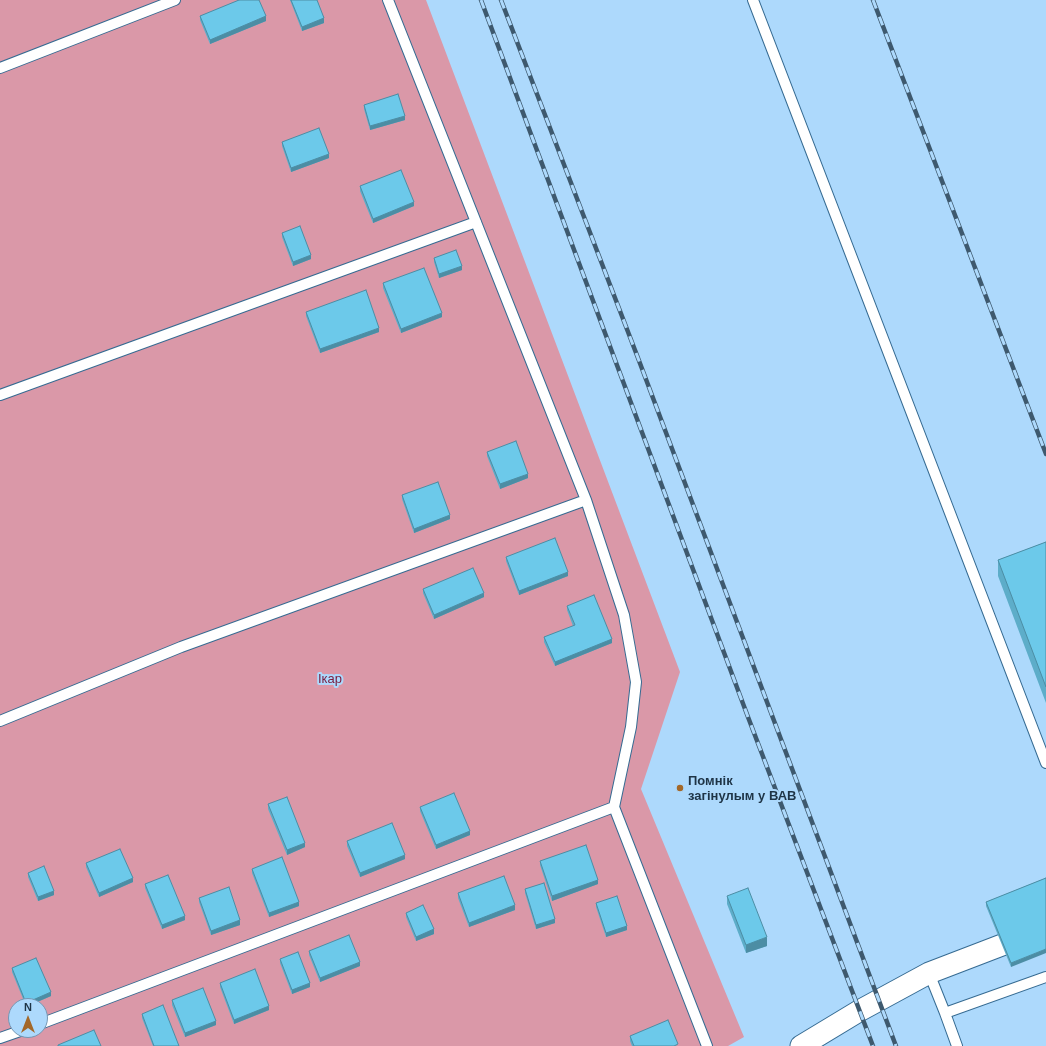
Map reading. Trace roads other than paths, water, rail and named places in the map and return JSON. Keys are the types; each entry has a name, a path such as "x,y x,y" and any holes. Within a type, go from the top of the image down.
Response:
{"street":[{"path":"813,1043 859,1011 929,973 1002,945"}],"lane":[{"path":"0,68 176,0"},
{"path":"388,0 586,500 624,615 636,682 631,727 614,807 707,1046"},
{"path":"754,0 1046,763"},
{"path":"0,395 476,222"},
{"path":"0,722 181,647 586,500"},
{"path":"48,1021 614,807"},
{"path":"929,973 957,1046"},
{"path":"945,1013 1046,977"}],"railway":[{"path":"481,0 748,717 873,1046"},
{"path":"501,0 638,358 896,1046"},
{"path":"873,0 1046,454"}],"place":[{"name":"Помнік загінулым у ВАВ","path":"680,788"}],"park label":[{"name":"Ікар","path":"330,679"}]}
